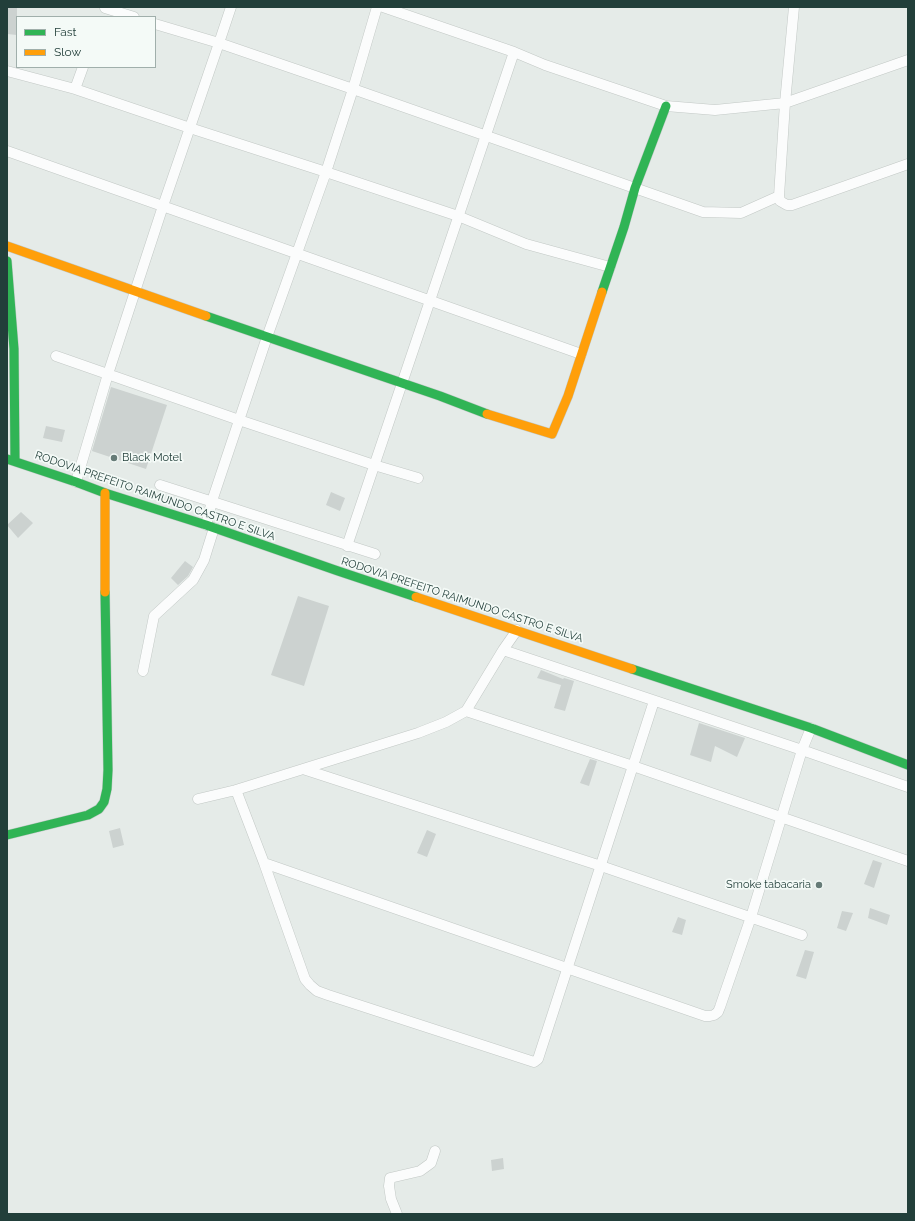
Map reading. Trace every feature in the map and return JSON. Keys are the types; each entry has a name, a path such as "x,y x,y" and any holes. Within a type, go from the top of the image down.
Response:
{"street":[{"path":"76,482 108,374 163,206 231,7"},
{"path":"143,671 154,616 193,580 204,560 210,527 212,501 267,337 326,172 353,89 377,7"},
{"path":"384,7 514,52 545,65 666,106 715,110 785,103 908,60"},
{"path":"794,7 785,103 779,196 780,201 792,205 908,164"},
{"path":"104,11 129,16"},
{"path":"156,24 219,43 703,212 741,213 779,196"},
{"path":"347,546 514,52"},
{"path":"76,89 83,68"},
{"path":"7,71 76,89 326,172 458,216 526,244 610,266"},
{"path":"7,246 135,292 440,396 499,418 552,434 568,396 624,227 635,188 666,106"},
{"path":"7,151 461,310 581,354"},
{"path":"7,261 14,349 11,460"},
{"path":"56,356 239,420 418,478"},
{"name":"RODOVIA PREFEITO RAIMUNDO CASTRO E SILVA","path":"11,460 105,493 663,680 811,728 908,765"},
{"path":"160,485 375,554"},
{"path":"7,835 88,815 99,809 104,802 108,789 105,636 105,493"},
{"path":"198,799 236,790 418,733 446,722 466,711 517,630"},
{"path":"503,650 908,787"},
{"path":"236,790 264,863 305,979 310,985 317,991 328,995 534,1062 538,1059 654,701"},
{"path":"466,711 633,766 908,861"},
{"path":"264,863 705,1016 710,1016 718,1012 720,1007 751,917 802,750 811,728"},
{"path":"303,769 601,866 802,935"},
{"path":"397,1214 391,1199 389,1186 390,1178 420,1171 431,1162 435,1151"}],"building":[{"path":"7,7 17,7 16,35 7,34"},
{"name":"Black Motel","path":"111,387 167,405 146,469 92,451"},
{"path":"46,426 65,430 62,442 43,438"},
{"path":"331,492 345,498 340,511 326,505"},
{"path":"21,512 33,523 18,538 7,525"},
{"path":"185,561 193,567 188,576 178,585 171,578"},
{"path":"298,596 329,606 304,686 271,675"},
{"path":"541,670 563,679 574,681 565,711 554,708 561,685 537,678"},
{"path":"699,723 745,738 737,757 715,746 711,762 690,755"},
{"path":"590,759 597,761 589,786 580,783"},
{"path":"120,828 124,845 113,848 109,831"},
{"path":"427,830 436,834 427,857 417,853"},
{"path":"873,860 882,863 874,888 864,884"},
{"path":"870,908 890,915 887,925 868,918"},
{"path":"842,911 853,913 846,931 837,928"},
{"path":"678,917 686,920 682,935 672,932"},
{"path":"805,950 814,952 806,979 796,976"},
{"path":"503,1158 504,1169 492,1171 491,1160"}],"traffic: fast":[{"path":"602,292 624,227 635,188 666,106"},
{"path":"7,261 14,349 15,461"},
{"path":"206,316 440,396 487,414"},
{"path":"7,459 416,597"},
{"path":"7,835 88,815 99,809 104,802 107,789 108,770 105,592"},
{"path":"632,669 811,728 908,765"}],"traffic: slow":[{"path":"7,246 206,316"},
{"path":"487,414 552,434 568,396 602,292"},
{"path":"105,493 105,592"},
{"path":"416,597 632,669"}],"place":[{"name":"Black Motel","path":"114,458"},
{"name":"Smoke tabacaria","path":"819,885"}]}
